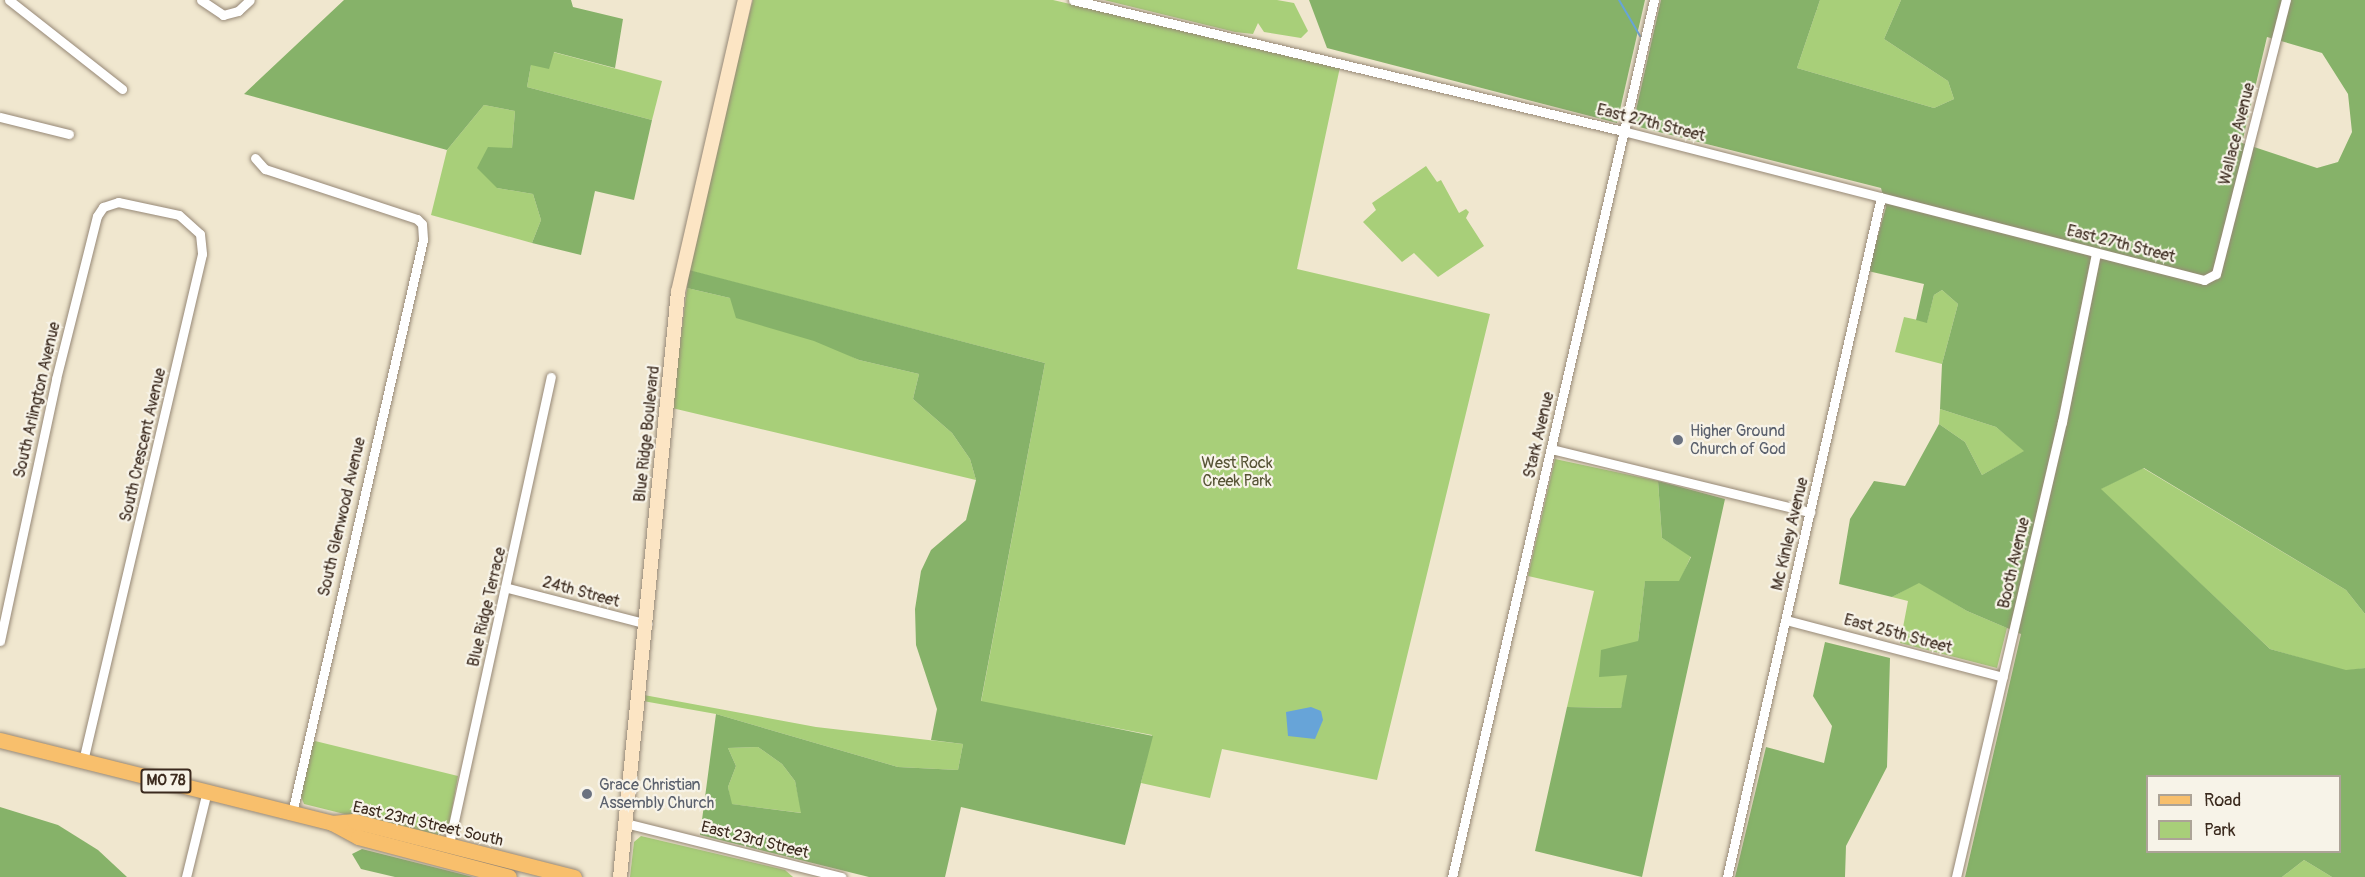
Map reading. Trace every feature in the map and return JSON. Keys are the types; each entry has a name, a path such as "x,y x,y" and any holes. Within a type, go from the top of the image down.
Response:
{"main road":[{"name":"Blue Ridge Boulevard","path":"620,872 647,624 678,292 745,0"},
{"name":"East 23rd Street South","path":"0,740 332,823 358,837 509,877"},
{"name":"East 23rd Street South","path":"332,823 354,822 574,877"}],"street":[{"path":"9,0 122,89"},
{"path":"201,0 223,15 238,11 250,0"},
{"name":"East 27th Street","path":"1073,0 1623,131 2204,280 2217,274"},
{"name":"Stark Avenue","path":"1452,877 1654,0"},
{"name":"Wallace Avenue","path":"2217,274 2286,0"},
{"path":"0,117 69,134"},
{"name":"South Glenwood Avenue","path":"255,158 265,169 417,219 422,228 423,240 292,813"},
{"name":"Mc Kinley Avenue","path":"1727,877 1881,197"},
{"name":"South Crescent Avenue","path":"83,761 202,255 200,234 179,215 118,202 107,205"},
{"name":"South Arlington Avenue","path":"0,641 56,379 97,216 107,205"},
{"name":"Booth Avenue","path":"1956,877 2003,677 2096,254"},
{"name":"Blue Ridge Terrace","path":"449,844 508,588 551,377"},
{"path":"1551,449 1810,512"},
{"name":"24th Street","path":"508,588 647,624"},
{"name":"East 25th Street","path":"1786,620 2003,677"},
{"path":"186,877 207,791"},
{"name":"East 23rd Street","path":"626,822 802,867 825,875 842,877"},
{"path":"802,867 804,877"}],"green space":[{"path":"344,0 571,0 573,7 623,19 615,68 554,52 549,69 531,65 527,87 652,120 634,200 595,191 581,255 532,243 541,220 533,194 497,188 477,168 488,147 512,148 515,111 484,105 447,150 244,94"},
{"name":"West Rock Creek Park","path":"753,0 1053,0 1340,67 1297,269 1490,314 1377,780 1222,749 1210,798 1141,783 1152,735 981,702 1045,363 683,269"},
{"path":"1104,0 1277,0 1294,3 1308,31 1301,38 1264,32 1258,23 1253,34 1235,32"},
{"path":"1309,0 1645,0 1617,123 1327,48"},
{"path":"1661,0 1820,0 1797,68 1934,108 1954,99 1948,81 1884,39 1901,0 2365,0 2365,614 2346,590 2144,468 2101,489 2270,649 2346,670 2365,668 2365,877 2332,877 2304,860 2282,877 1965,877 2021,634 1967,611 1919,583 1892,597 1839,584 1850,519 1874,481 1905,486 1939,424 1965,442 1982,475 2024,451 1996,427 1940,409 1942,364 1958,304 1942,290 1934,295 1927,323 1916,320 1924,284 1868,271 1886,207 1881,188 1639,127 1634,119","holes":["2267,37 2322,53 2348,94 2352,132 2338,162 2317,168 2242,143"]},
{"path":"1820,0 1901,0 1884,39 1948,81 1954,99 1934,108 1797,68"},
{"path":"553,52 662,81 652,120 527,87 531,65"},
{"path":"484,105 515,111 512,148 497,188 533,194 541,220 532,243 431,215 447,150"},
{"path":"1426,166 1437,182 1441,180 1459,213 1466,209 1469,212 1466,218 1484,246 1438,277 1414,253 1402,262 1363,222 1376,210 1372,203"},
{"path":"689,270 1045,363 981,701 1153,736 1125,845 961,807 945,877 869,877 700,835 716,714 898,767 958,770 963,744 931,740 937,709 916,645 915,609 921,571 931,550 966,520 976,480 970,459 952,433 913,399 919,374 859,360 814,341 736,318 730,298 687,288","holes":["758,747 782,764 795,781 801,813 732,804 728,787 736,766 728,748"]},
{"path":"687,288 730,298 859,360 919,374 913,399 952,433 970,459 976,480 672,408"},
{"path":"1942,290 1958,304 1942,364 1895,352 1904,317 1927,322 1934,295"},
{"path":"1940,409 1996,427 2025,451 1982,475 1965,442 1939,424"},
{"path":"1555,459 1658,481 1662,538 1691,556 1680,581 1645,582 1638,641 1621,708 1567,707 1594,591 1528,576"},
{"path":"2143,468 2346,590 2365,614 2365,668 2346,671 2270,649 2100,489"},
{"path":"1658,481 1725,499 1642,877 1535,851 1567,707 1621,708 1627,675 1599,677 1601,650 1638,641 1645,581 1679,581 1691,557 1662,538"},
{"path":"1919,582 1967,611 2007,628 1997,668 1900,643 1908,601 1892,597"},
{"path":"1825,642 1890,658 1887,767 1846,846 1845,877 1735,877 1766,747 1824,763 1832,726 1813,696"},
{"path":"644,695 816,727 963,744 958,770 898,767 716,714 643,701"},
{"path":"311,740 458,776 448,831 437,836 425,834 304,804 300,794"},
{"path":"758,747 782,764 795,781 802,813 731,804 728,787 736,766 728,748"},
{"path":"0,807 58,825 98,850 127,877 0,877"},
{"path":"641,836 785,870 793,877 630,877 634,842"},
{"path":"362,849 473,877 395,877 361,869 352,854"},
{"path":"2304,860 2332,877 2282,877"}],"water":[{"path":"1311,707 1321,711 1323,720 1315,739 1288,736 1286,712"}],"waterway":[{"path":"1619,0 1640,36"}],"place":[{"name":"Higher Ground Church of God","path":"1678,440"},
{"name":"Grace Christian Assembly Church","path":"587,794"}]}
